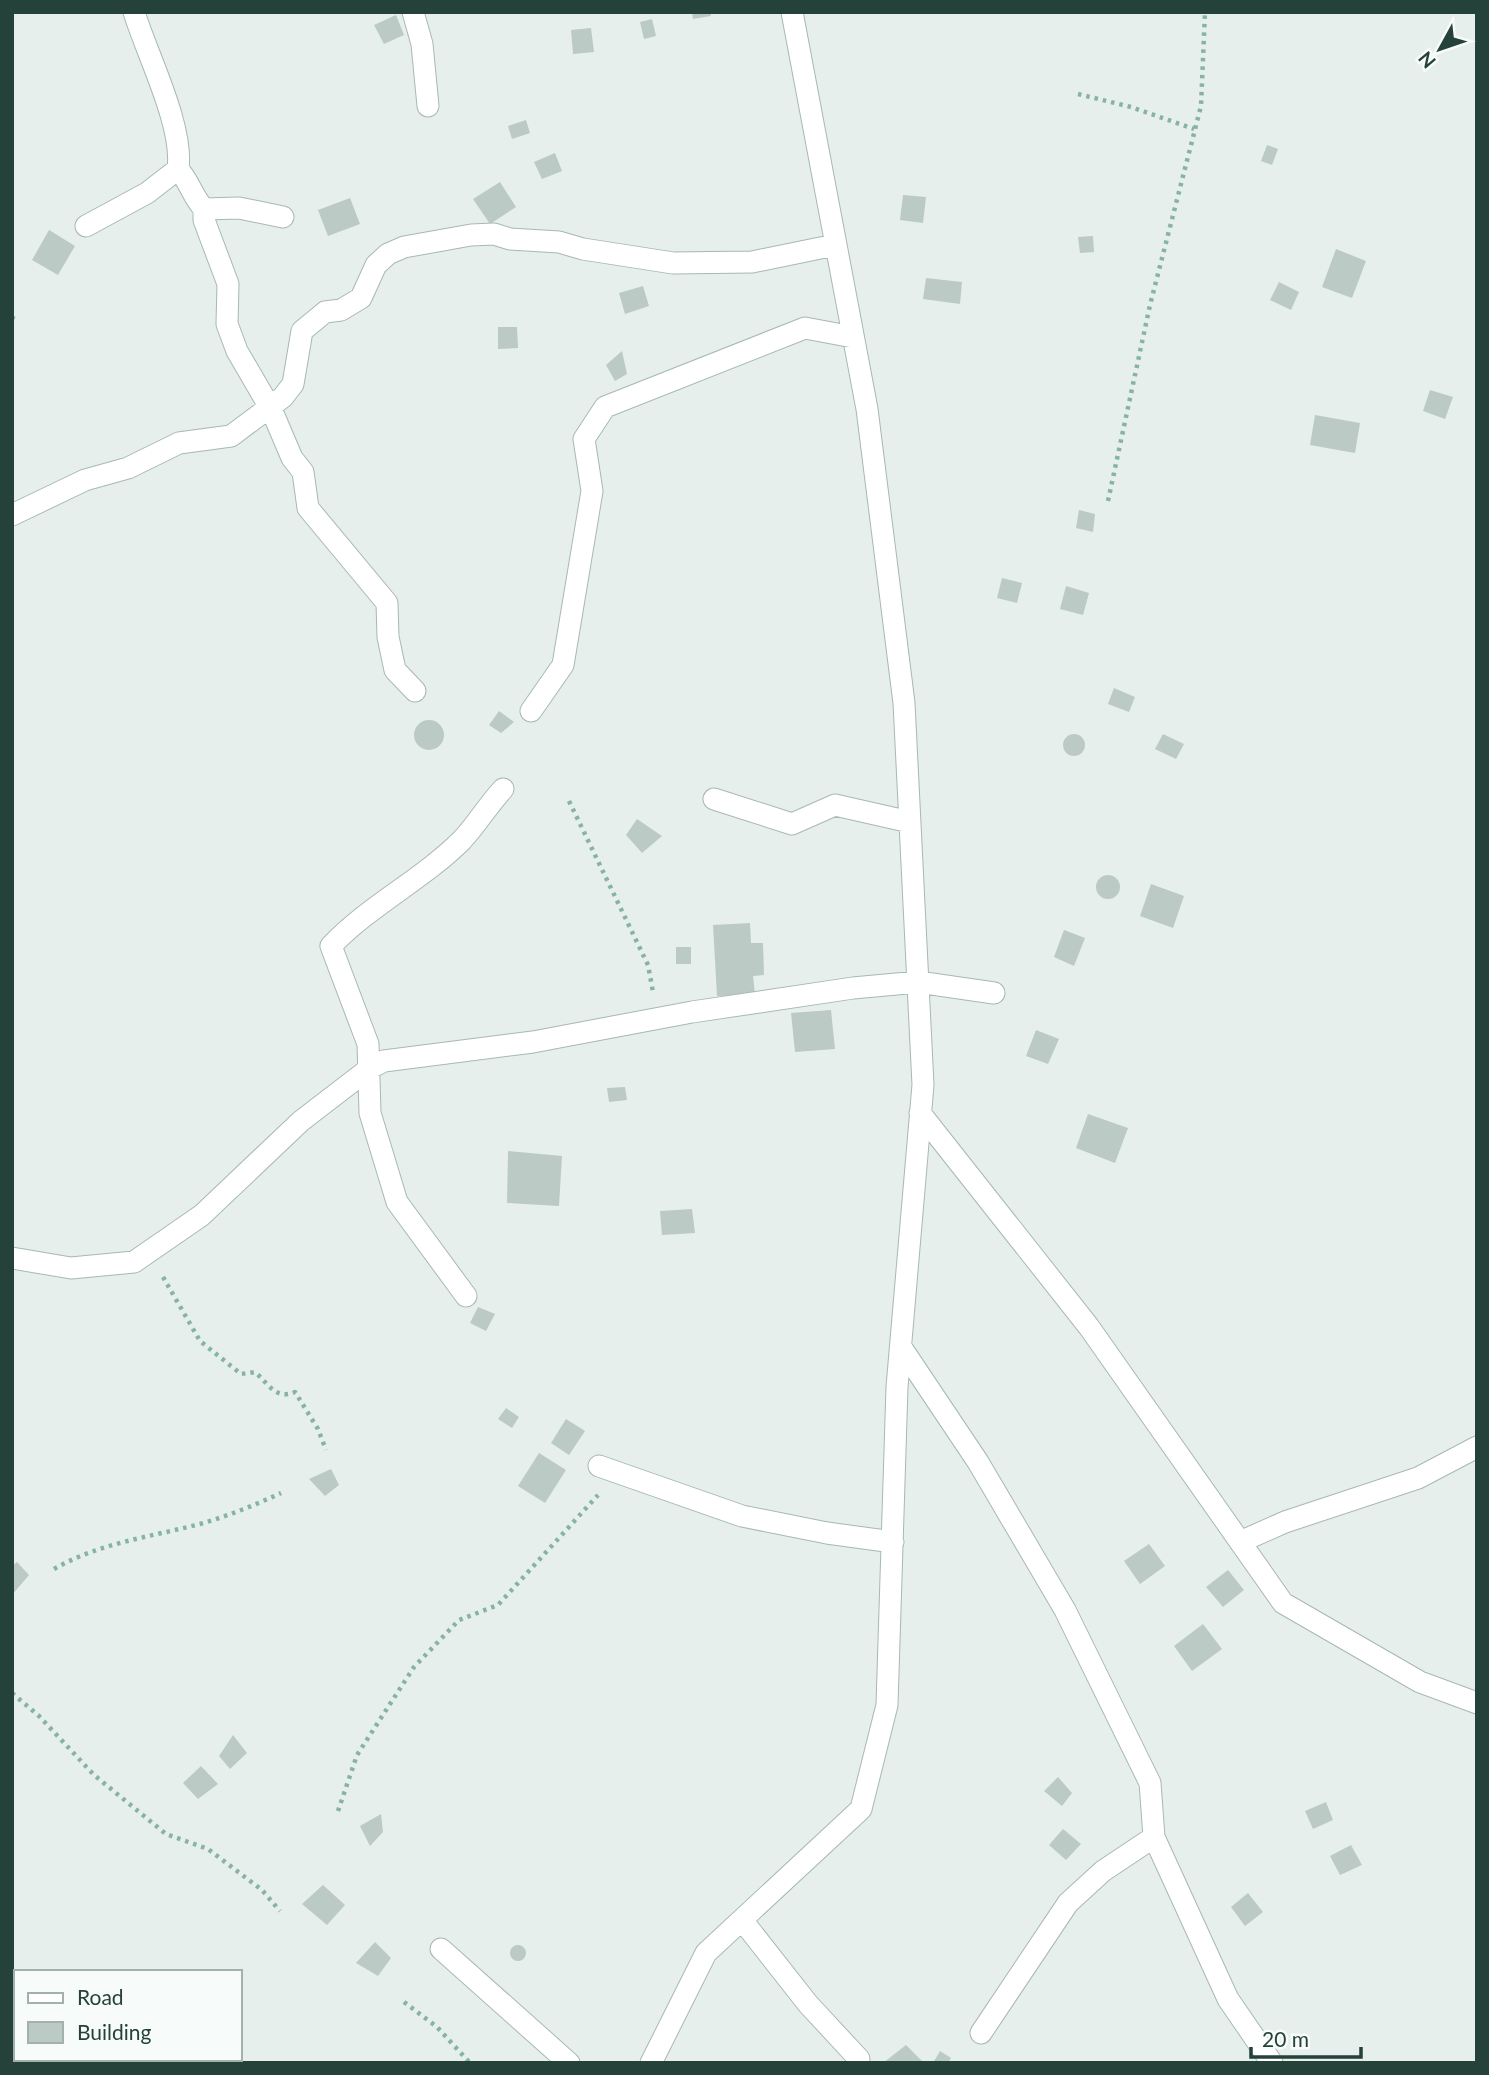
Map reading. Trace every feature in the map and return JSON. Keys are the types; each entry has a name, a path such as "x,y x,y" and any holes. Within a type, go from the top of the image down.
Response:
{"street":[{"path":"86,226 147,193 178,169 180,154 163,90 134,12"},
{"path":"413,12 422,44 428,106"},
{"path":"651,2063 706,1953 861,1809 887,1705 901,1347 923,1085 904,703 867,409 792,12"},
{"path":"178,169 190,182 194,198 204,209 204,220 228,284 227,324 254,385 288,444 292,458 303,472 308,508 387,603 388,637 396,670 415,691"},
{"path":"204,209 239,208 283,217"},
{"path":"12,515 85,480 128,468 179,443 231,436 283,397 293,384 302,331 325,313 341,310 361,298 376,265 387,254 404,247 494,234 510,239 559,242 583,249 673,263 752,262 835,245"},
{"path":"530,712 563,665 592,491 584,439 605,407 805,328 853,337"},
{"path":"466,1296 397,1202 370,1113 368,1044 331,946 356,920 415,880 462,839 503,789"},
{"path":"714,799 792,824 835,805 910,822"},
{"path":"12,1258 71,1268 137,1260 202,1216 301,1121 368,1069 384,1061 533,1041 657,1018 853,988 918,982 994,993"},
{"path":"920,1113 1089,1327 1283,1603 1420,1682 1477,1703"},
{"path":"901,1347 978,1462 1065,1610 1150,1783 1154,1837 1228,1999 1272,2063"},
{"path":"1240,1542 1285,1522 1418,1478 1477,1447"},
{"path":"608,1470 742,1516 827,1533 892,1542"},
{"path":"981,2033 1068,1903 1103,1871 1154,1837"},
{"path":"742,1920 808,2004 859,2059"},
{"path":"441,1950 569,2063"}],"path":[{"path":"1108,500 1150,304 1201,106 1205,12"},
{"path":"1078,94 1131,107 1194,128"},
{"path":"569,801 648,965 657,1018"},
{"path":"137,1260 166,1279 200,1342 241,1374 256,1372 276,1394 286,1396 295,1392 318,1429 326,1450"},
{"path":"338,1811 357,1755 414,1667 459,1620 498,1605 608,1470"},
{"path":"54,1569 79,1555 200,1524 247,1509 281,1493"},
{"path":"12,1693 39,1716 94,1775 166,1834 208,1849 262,1890 280,1911"},
{"path":"404,2002 437,2027 470,2063"}],"building":[{"path":"692,12 710,12 711,16 693,19"},
{"path":"396,15 404,35 384,44 374,25"},
{"path":"652,19 656,36 644,39 640,22"},
{"path":"591,28 594,52 573,54 571,30"},
{"path":"526,120 530,133 512,139 508,126"},
{"path":"1267,145 1278,149 1272,165 1261,161"},
{"path":"555,153 562,171 542,179 534,162"},
{"path":"500,182 516,207 490,224 473,199"},
{"path":"903,195 926,197 923,223 900,220"},
{"path":"350,198 360,224 328,236 318,210"},
{"path":"49,230 75,246 58,275 32,260"},
{"path":"1093,236 1094,252 1080,253 1078,237"},
{"path":"1336,249 1366,261 1352,298 1322,287"},
{"path":"926,278 962,282 960,304 923,299"},
{"path":"1279,282 1299,292 1291,310 1270,300"},
{"path":"643,286 649,306 625,314 619,293"},
{"path":"498,327 517,327 518,348 498,349"},
{"path":"622,351 627,374 615,381 606,365"},
{"path":"1430,390 1453,397 1445,419 1423,411"},
{"path":"1315,415 1360,423 1355,453 1310,445"},
{"path":"1079,510 1095,514 1093,532 1076,528"},
{"path":"1002,578 1022,583 1017,603 997,598"},
{"path":"1066,586 1089,593 1083,615 1060,609"},
{"path":"1114,688 1135,697 1129,712 1108,704"},
{"path":"499,711 514,722 501,733 489,725"},
{"path":"429,720 440,724 444,735 440,746 429,750 418,746 414,735 418,724"},
{"path":"1074,734 1082,737 1085,745 1082,753 1074,756 1066,753 1063,745 1066,737"},
{"path":"1163,734 1184,744 1176,759 1155,749"},
{"path":"637,819 662,836 642,853 626,835"},
{"path":"1108,875 1117,878 1120,887 1117,896 1108,899 1099,896 1096,887 1099,878"},
{"path":"1151,884 1184,896 1173,928 1140,916"},
{"path":"750,923 751,943 763,943 764,975 753,976 755,995 717,996 713,925"},
{"path":"1064,930 1085,938 1074,966 1054,957"},
{"path":"676,947 691,947 691,964 676,964"},
{"path":"831,1010 835,1049 795,1052 791,1013"},
{"path":"1036,1030 1059,1039 1048,1064 1026,1056"},
{"path":"625,1087 627,1100 609,1102 607,1088"},
{"path":"1088,1114 1128,1128 1115,1163 1076,1148"},
{"path":"508,1151 562,1156 559,1206 507,1203"},
{"path":"692,1209 695,1233 662,1235 660,1211"},
{"path":"478,1307 495,1314 486,1331 470,1323"},
{"path":"506,1408 519,1417 512,1428 498,1419"},
{"path":"566,1419 585,1431 569,1455 551,1443"},
{"path":"539,1453 566,1470 545,1503 518,1486"},
{"path":"331,1469 339,1485 325,1496 309,1479"},
{"path":"1149,1544 1165,1566 1140,1584 1124,1561"},
{"path":"17,1562 29,1575 12,1595 12,1566"},
{"path":"1228,1570 1244,1590 1223,1607 1206,1587"},
{"path":"1203,1624 1222,1649 1192,1671 1174,1646"},
{"path":"233,1735 247,1753 230,1769 219,1756"},
{"path":"201,1766 218,1784 198,1799 183,1783"},
{"path":"1058,1777 1072,1793 1062,1806 1044,1791"},
{"path":"1326,1802 1333,1820 1313,1829 1305,1811"},
{"path":"381,1814 383,1832 370,1846 360,1826"},
{"path":"1063,1829 1081,1844 1066,1860 1049,1845"},
{"path":"1351,1845 1362,1865 1340,1875 1330,1856"},
{"path":"323,1885 345,1905 327,1925 302,1904"},
{"path":"1248,1893 1263,1912 1245,1926 1231,1907"},
{"path":"375,1942 391,1958 378,1976 356,1963"},
{"path":"518,1945 524,1947 524,1959 518,1961 512,1959 510,1953 512,1947"},
{"path":"906,2045 924,2063 883,2063"},
{"path":"940,2051 951,2058 948,2063 933,2063"}]}
